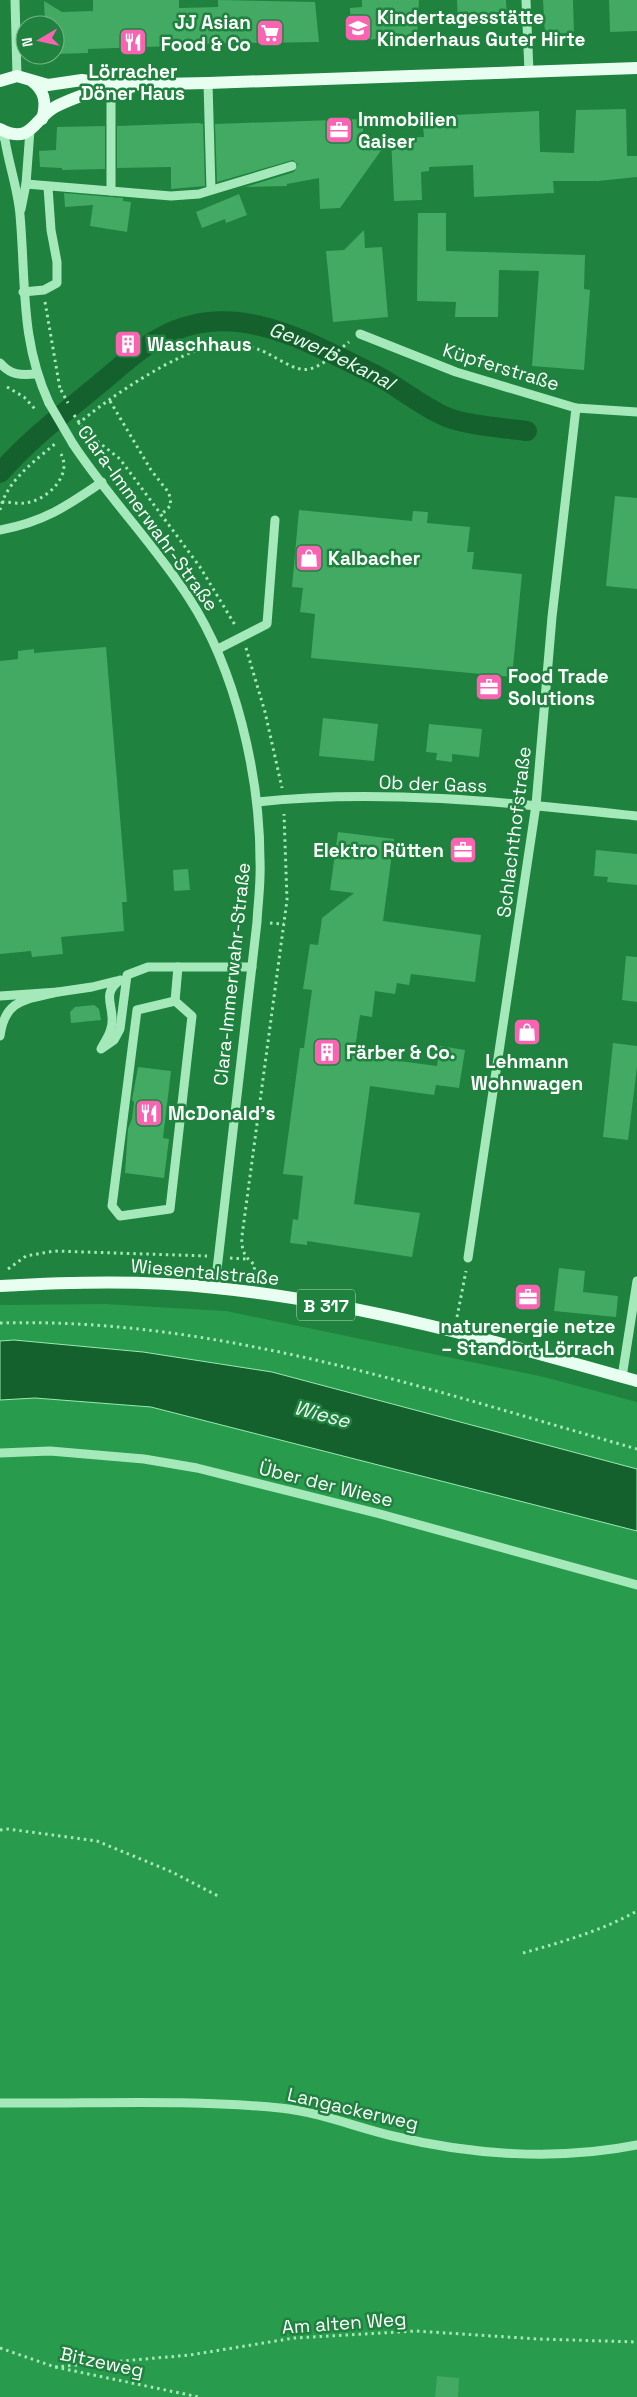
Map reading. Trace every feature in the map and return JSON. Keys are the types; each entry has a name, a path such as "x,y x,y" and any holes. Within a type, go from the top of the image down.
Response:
{"main road":[{"path":"0,81 17,76 48,85 82,80 111,85 637,68"},
{"path":"32,81 42,91 44,98 42,118"},
{"path":"0,129 14,134 30,130 53,107 111,85"},
{"name":"Wiesentalstraße","path":"0,1286 68,1282 215,1287 377,1314 454,1332 637,1381"}],"street":[{"path":"16,0 17,76"},
{"path":"526,0 529,72"},
{"path":"208,83 211,190"},
{"path":"111,85 111,192"},
{"name":"Clara-Immerwahr-Straße","path":"0,129 5,140 20,214 23,292 29,344 37,374 50,404 73,444 189,598 218,650 234,695 257,802 260,862 252,967 215,1287"},
{"name":"Clara-Immerwahr-Straße","path":"20,214 26,184 30,130"},
{"path":"26,184 171,196 199,194 292,166"},
{"path":"23,292 44,290 56,283 57,262 51,230 48,187"},
{"name":"Küpferstraße","path":"360,334 456,372 576,408 637,412"},
{"path":"0,363 5,369 17,376 37,374"},
{"name":"Schlachthofstraße","path":"468,1258 536,805 552,617 576,408"},
{"path":"0,530 36,522 68,505 102,482"},
{"path":"218,650 268,624 275,520"},
{"name":"Ob der Gass","path":"257,802 284,799 406,798 536,805 637,816"},
{"path":"176,1001 178,966"},
{"path":"0,996 58,992 105,985 148,967 252,967"},
{"path":"123,977 120,1029 114,1040 101,1049 112,1028 110,993 112,986 123,977"},
{"path":"0,1036 2,1020 9,1008 22,1001 58,992"},
{"path":"176,1001 192,1016 170,1209 120,1216 112,1206 137,1010 176,1001"},
{"path":"622,1376 637,1281"},
{"name":"Über der Wiese","path":"0,1452 50,1451 144,1459 197,1468 380,1514 633,1584"},
{"path":"633,1584 637,1591"},
{"name":"Langackerweg","path":"0,2103 169,2104 280,2108 315,2114 394,2136 472,2150 576,2154 637,2145"}],"path":[{"path":"44,290 60,390 69,406"},
{"path":"77,424 98,406 110,401 180,356 200,348 242,346 259,350 298,369 308,370 318,366 346,344"},
{"path":"0,383 24,397 38,413"},
{"path":"110,401 151,470 169,492 171,505 160,516"},
{"path":"74,414 88,432 120,459 160,516 200,567 243,638"},
{"path":"0,510 9,488 25,470 63,436"},
{"path":"2,502 26,503 51,491 60,480 63,471 64,459 61,454"},
{"path":"6,1270 26,1256 54,1251 247,1259"},
{"path":"454,1332 468,1258"},
{"path":"0,1323 55,1321 208,1338 368,1372 637,1449"},
{"path":"0,1830 8,1829 97,1842 172,1872 218,1896"},
{"path":"523,1953 612,1924 637,1911"},
{"name":"Am alten Weg","path":"55,2367 190,2356 294,2338 416,2331 538,2339 637,2342"},
{"name":"Bitzeweg","path":"0,2348 55,2367 199,2397"}],"shaded area":[{"path":"105,1304 226,1311 544,1377 637,1402 637,1469 272,1372 143,1352 14,1340 0,1341 0,1305"},
{"path":"35,1398 151,1407 637,1531 637,2397 0,2397 0,1400"}],"water":[{"name":"Wiese","path":"14,1340 143,1352 272,1372 637,1469 637,1531 151,1407 35,1398 0,1400 0,1341"}],"building":[{"path":"93,0 179,0 179,8 218,7 218,0 315,2 319,42 172,44 172,46 88,49 88,53 65,54 65,15 45,15 44,1 62,12 93,11"},
{"path":"362,0 419,0 417,38 351,40 350,8 362,7"},
{"path":"457,0 506,0 507,24 458,26"},
{"path":"543,0 573,0 574,33 545,34"},
{"path":"609,0 637,0 637,31 610,32"},
{"path":"626,109 627,156 637,156 637,177 598,181 553,181 554,193 474,197 473,165 429,167 429,171 421,172 422,200 394,201 391,138 424,137 423,126 454,125 454,115 539,111 540,152 574,153 576,110"},
{"path":"363,119 363,138 390,138 340,208 320,209 319,178 287,184 287,186 245,187 294,172 298,165 293,160 217,182 215,124"},
{"path":"203,124 205,186 171,189 171,167 117,168 117,126"},
{"path":"105,126 105,169 62,170 62,168 40,167 39,151 56,150 57,127"},
{"path":"64,193 123,198 123,201 131,202 127,232 90,226 93,205 65,207"},
{"path":"239,194 247,215 226,223 225,219 202,228 196,212"},
{"path":"418,213 446,213 446,251 585,255 584,289 590,290 584,370 532,366 539,271 499,270 498,317 455,317 456,302 417,301"},
{"path":"364,230 365,248 382,247 388,317 333,322 326,251 344,250"},
{"path":"615,496 637,498 637,589 606,586"},
{"path":"299,510 412,521 413,511 428,512 427,523 470,527 467,552 474,552 472,569 522,574 512,677 311,658 315,614 300,612 303,588 292,587"},
{"path":"106,647 127,902 122,902 124,931 61,937 63,954 32,957 31,951 0,954 0,661 18,659 18,651 34,649 34,653"},
{"path":"323,718 378,724 374,761 319,756"},
{"path":"429,724 482,729 479,757 452,754 452,762 436,760 437,753 426,752"},
{"name":"Färber & Co.","path":"338,832 394,839 383,921 481,935 475,982 411,974 409,985 397,983 395,994 375,991 372,1017 360,1015 354,1055 437,1066 440,1046 465,1050 459,1088 436,1085 434,1095 370,1086 354,1204 420,1213 412,1257 307,1241 307,1245 290,1243 293,1219 298,1220 303,1176 283,1174 300,1048 304,1048 312,990 303,989 310,944 318,945 322,918 354,893 330,890"},
{"path":"596,850 637,854 637,885 607,882 608,877 594,876"},
{"path":"188,869 190,890 174,891 173,870"},
{"path":"626,956 637,957 637,1002 622,1000"},
{"path":"94,1005 99,1009 101,1020 71,1023 70,1012 75,1007"},
{"path":"613,1043 637,1046 637,1067 628,1140 603,1137"},
{"name":"McDonald's","path":"138,1067 171,1071 163,1138 169,1139 164,1178 125,1173 128,1129 132,1119 134,1102 132,1100"},
{"path":"559,1268 585,1271 583,1292 618,1296 616,1317 554,1311"},
{"path":"437,2376 459,2378 458,2397 435,2397"}],"waterway":[{"name":"Gewerbekanal","path":"0,473 47,427 144,347 161,337 189,326 216,321 270,328 297,338 374,374 425,406 450,418 483,426 527,431"}],"place":[{"name":"Kindertagesstätte Kinderhaus Guter Hirte","path":"358,28"},
{"name":"JJ Asian Food & Co","path":"270,33"},
{"name":"Lörracher Döner Haus","path":"133,42"},
{"name":"Immobilien Gaiser","path":"339,130"},
{"name":"Waschhaus","path":"128,344"},
{"name":"Kalbacher","path":"309,558"},
{"name":"Food Trade Solutions","path":"489,687"},
{"name":"Elektro Rütten","path":"463,850"},
{"name":"Lehmann Wohnwagen","path":"527,1032"},
{"name":"Färber & Co.","path":"327,1052"},
{"name":"McDonald's","path":"149,1113"},
{"name":"naturenergie netze – Standort Lörrach","path":"528,1297"}]}
